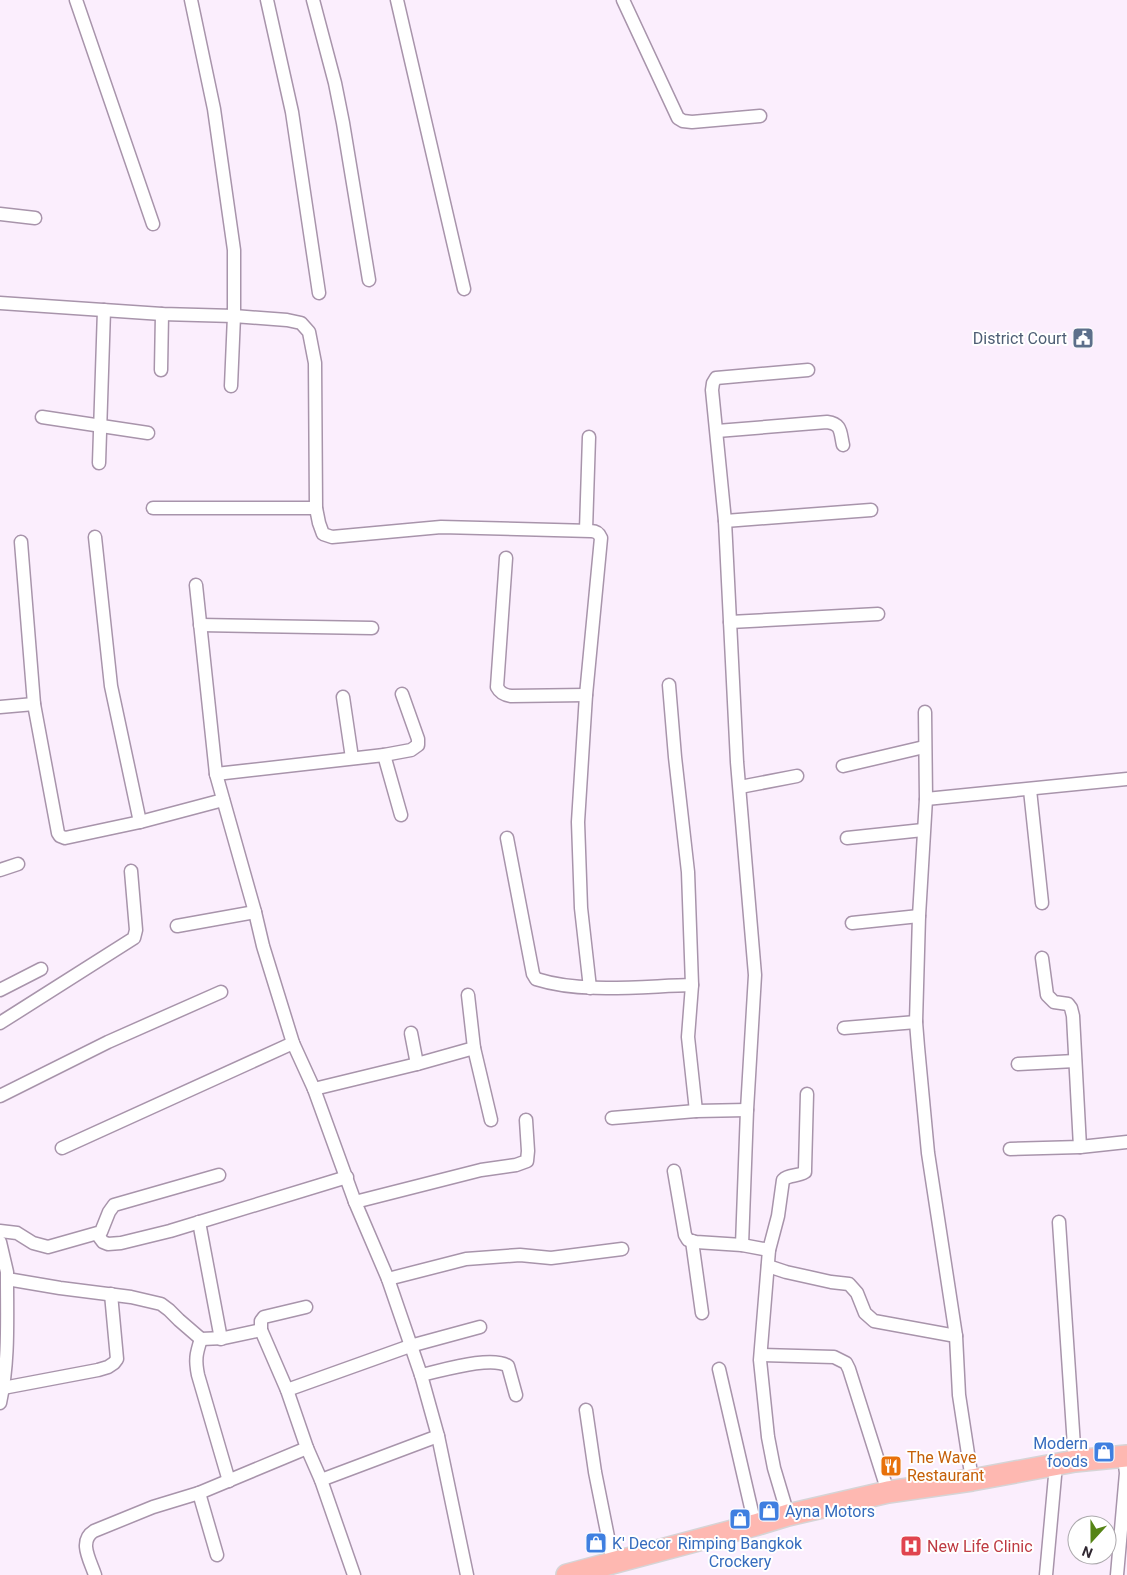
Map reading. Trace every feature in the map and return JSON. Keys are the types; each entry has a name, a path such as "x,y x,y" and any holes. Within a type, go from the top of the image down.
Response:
{"main road":[{"path":"567,1575 755,1526 788,1515 888,1492 972,1480 1066,1463 1126,1465"}],"street":[{"path":"76,0 153,224"},
{"path":"191,0 214,109 234,250 231,386"},
{"path":"267,0 292,112 319,293"},
{"path":"313,0 335,83 369,280"},
{"path":"397,0 464,289"},
{"path":"623,0 678,118 683,121 692,122 760,116"},
{"path":"0,214 35,218"},
{"path":"0,303 162,314 234,316 287,320 301,323 309,332 315,363 316,508 323,534 332,537 441,528 596,531 602,538 586,695 578,822 581,908 590,988"},
{"path":"100,463 104,310"},
{"path":"162,314 162,370"},
{"path":"742,1245 755,975 737,762 725,521 712,390 716,378 808,370"},
{"path":"42,417 148,433"},
{"path":"717,430 827,422 837,424 840,428 843,445"},
{"path":"586,530 589,437"},
{"path":"152,508 316,508"},
{"path":"725,521 871,510"},
{"path":"96,538 111,686 140,822"},
{"path":"21,542 34,704 60,836 65,838 140,822 223,800"},
{"path":"506,558 497,687 499,691 504,695 511,696 586,695"},
{"path":"196,585 216,774 255,912 262,946 293,1043 314,1089 355,1202 388,1278 421,1375 438,1436 467,1575"},
{"path":"730,622 878,614"},
{"path":"200,626 372,628"},
{"path":"669,685 674,757 688,872 692,985 688,1037 696,1111"},
{"path":"216,774 384,755 411,750 418,745 418,739 402,694"},
{"path":"343,697 352,758"},
{"path":"0,708 34,704"},
{"path":"925,712 926,799 919,916 916,1022 928,1153 956,1336 959,1396 972,1480"},
{"path":"843,766 924,747"},
{"path":"384,755 401,815"},
{"path":"740,787 797,776"},
{"path":"926,799 1127,779"},
{"path":"1030,790 1042,903"},
{"path":"847,838 923,830"},
{"path":"507,838 533,974 536,979 544,982 590,988 692,985"},
{"path":"0,870 18,864"},
{"path":"0,1023 134,938 136,930 131,872"},
{"path":"177,926 255,912"},
{"path":"852,923 919,916"},
{"path":"1042,958 1047,995 1054,1002 1068,1004 1073,1016 1080,1147"},
{"path":"0,990 41,968"},
{"path":"0,1096 108,1042 220,992"},
{"path":"468,995 474,1048 491,1120"},
{"path":"844,1028 916,1022"},
{"path":"411,1032 417,1064"},
{"path":"62,1148 293,1043"},
{"path":"314,1089 474,1048"},
{"path":"1018,1064 1076,1061"},
{"path":"788,1515 774,1468 768,1437 761,1355 769,1250 778,1216 783,1180 791,1175 800,1175 805,1172 807,1094"},
{"path":"612,1118 696,1111 748,1110"},
{"path":"355,1202 481,1170 516,1165 527,1161 526,1120"},
{"path":"1010,1149 1080,1147 1127,1142"},
{"path":"674,1171 685,1235 688,1240 742,1245 769,1250"},
{"path":"0,1231 17,1233 33,1243 48,1247 101,1232 114,1205 219,1175"},
{"path":"97,1234 103,1242 121,1244 347,1177"},
{"path":"199,1222 221,1338"},
{"path":"1042,1575 1066,1463 1059,1222"},
{"path":"692,1241 702,1313"},
{"path":"0,1242 7,1272 7,1342 0,1403"},
{"path":"388,1278 466,1259 520,1255 551,1258 622,1250"},
{"path":"768,1266 786,1272 848,1284 857,1293 865,1313 874,1320 956,1336"},
{"path":"7,1279 131,1297 161,1304 201,1339 221,1338 261,1330"},
{"path":"3,1388 98,1370 114,1363 117,1359 110,1294"},
{"path":"306,1307 264,1317 260,1321 261,1330 288,1390 307,1448 321,1480 354,1575"},
{"path":"288,1390 410,1346 480,1327"},
{"path":"201,1339 195,1360 229,1481"},
{"path":"761,1355 834,1357 846,1363 888,1492"},
{"path":"421,1375 477,1363 498,1362 508,1366 516,1395"},
{"path":"719,1369 755,1526"},
{"path":"586,1410 595,1472 613,1562"},
{"path":"321,1480 438,1436"},
{"path":"95,1575 86,1545 86,1538 90,1534 153,1507 199,1493 307,1448"},
{"path":"1117,1575 1124,1535 1126,1465"},
{"path":"199,1493 217,1554"},
{"path":"1046,1575 1047,1558"}],"place":[{"name":"District Court","path":"1083,338"},
{"name":"Modern foods","path":"1104,1452"},
{"name":"The Wave Restaurant","path":"891,1466"},
{"name":"Ayna Motors","path":"769,1511"},
{"name":"Rimping Bangkok Crockery","path":"740,1519"},
{"name":"K' Decor","path":"596,1543"},
{"name":"New Life Clinic","path":"911,1546"}]}
